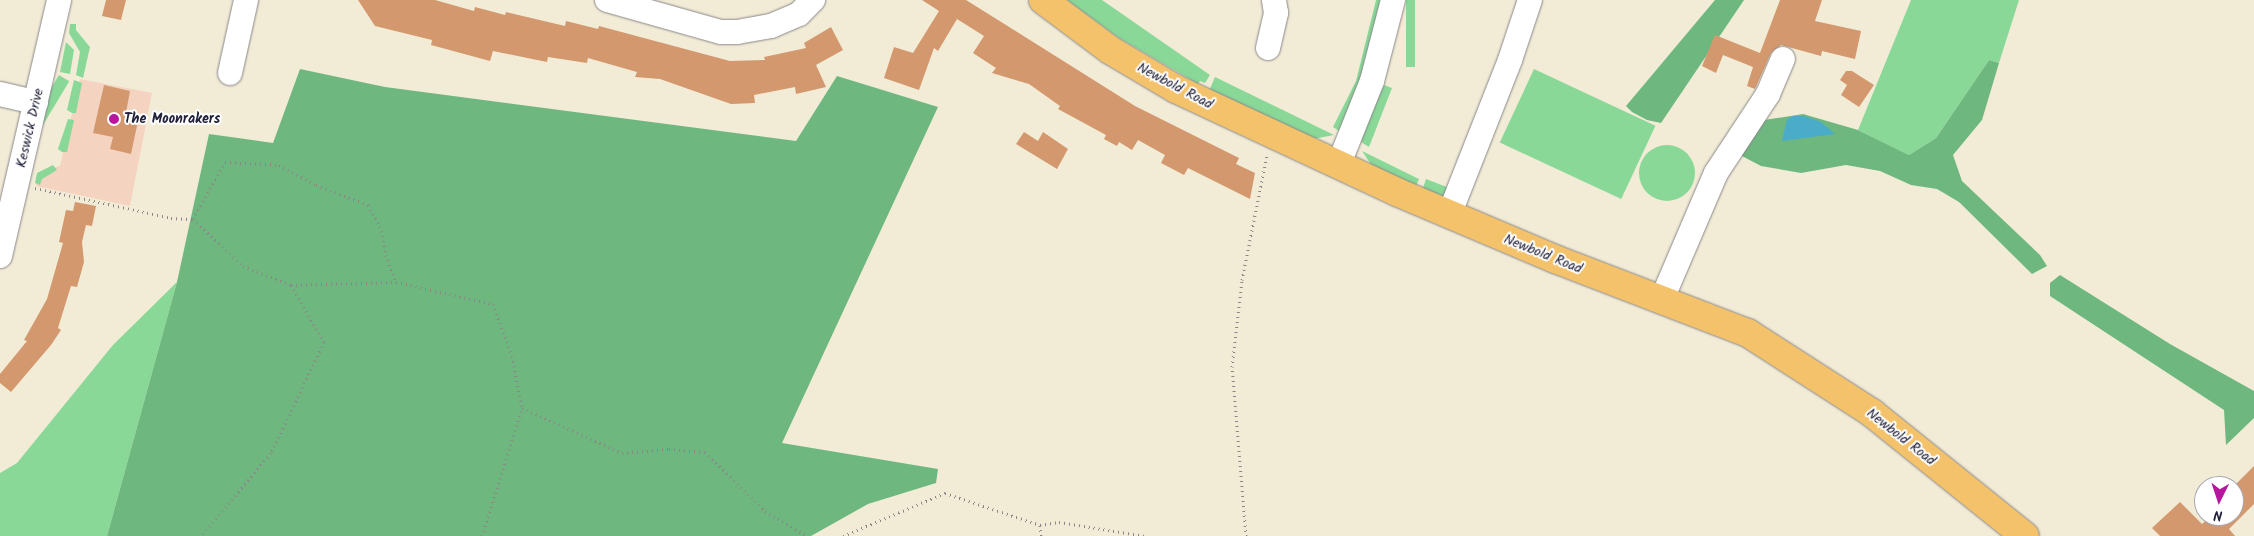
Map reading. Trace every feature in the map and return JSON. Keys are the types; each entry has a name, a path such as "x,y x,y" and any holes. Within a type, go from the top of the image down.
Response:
{"main road":[{"name":"Newbold Road","path":"1042,0 1110,50 1176,89 1338,166 1554,259 1748,333 1872,413 2025,536"}],"street":[{"name":"Keswick Drive","path":"0,256 18,185 59,0"},
{"path":"230,73 246,0"},
{"path":"607,0 721,32 737,32 771,26 798,14 813,0"},
{"path":"1268,48 1276,13 1274,0"},
{"path":"1338,166 1372,81 1393,0"},
{"path":"1449,215 1510,60 1530,0"},
{"path":"1662,299 1716,173 1768,94 1783,59"},
{"path":"0,94 36,102"}],"path":[{"path":"1246,536 1232,367 1242,280 1273,135"},
{"path":"193,219 225,162 279,165 316,185 368,206 380,226 386,255 396,282"},
{"path":"18,185 171,218 193,219 243,266 291,285 396,282 493,304 512,356 522,408 482,536"},
{"path":"201,536 271,453 324,342 291,285"},
{"path":"522,408 622,453 669,449 705,452 766,511 807,536"},
{"path":"843,536 945,493 1040,525 1059,522 1145,536"},
{"path":"1040,525 1041,536"}],"shaded area":[{"path":"80,79 152,93 130,206 36,186 39,173 60,166"}],"green space":[{"path":"1067,0 1102,0 1210,75 1205,83 1200,81 1198,84 1119,38"},
{"path":"1376,0 1385,0 1371,58 1339,131 1333,127 1356,81"},
{"path":"1406,0 1415,0 1415,67 1406,67"},
{"path":"1715,0 1744,0 1661,123 1647,120 1632,112 1626,106"},
{"path":"1911,0 2019,0 1999,63 1989,60 1936,138 1909,155 1858,130"},
{"path":"70,24 76,24 76,30 90,47 83,78 76,75 80,52 69,33"},
{"path":"66,42 74,50 70,74 60,72"},
{"path":"1989,60 1999,63 1982,120 1953,155 1962,181 2040,255 2047,266 2032,274 1959,202 1937,189 1911,185 1880,171 1846,165 1801,173 1761,166 1740,155 1752,122 1803,114 1858,130 1909,155 1936,138"},
{"path":"300,69 385,87 796,141 837,76 938,107 782,443 938,469 936,483 868,504 811,536 107,536 177,282 209,134 273,143"},
{"path":"1534,69 1655,126 1621,199 1500,142"},
{"path":"59,75 69,81 32,144 21,138"},
{"path":"1215,77 1334,135 1313,139 1209,91"},
{"path":"74,80 82,83 76,113 72,113 67,110"},
{"path":"1384,85 1392,88 1369,147 1361,142 1363,133"},
{"path":"68,119 74,120 67,152 62,152 58,149"},
{"path":"1667,145 1678,147 1687,153 1693,162 1695,173 1693,184 1687,193 1678,199 1667,201 1656,199 1647,193 1641,184 1639,173 1641,162 1647,153 1656,147"},
{"path":"1362,151 1419,179 1416,186 1372,166"},
{"path":"53,165 57,170 42,179 40,185 35,183 37,173"},
{"path":"1426,179 1452,189 1446,197 1440,197 1423,188"},
{"path":"2060,275 2170,344 2254,391 2254,418 2226,445 2224,410 2050,296 2050,283"},
{"path":"177,282 107,536 0,536 0,473 17,463 113,345"}],"water":[{"path":"1794,116 1804,116 1821,122 1835,134 1782,141 1787,119"}],"building":[{"path":"106,0 126,0 121,20 102,16"},
{"path":"358,0 435,0 474,11 475,7 505,15 506,12 565,26 566,21 598,29 599,26 730,61 765,60 764,57 806,48 804,43 831,27 843,50 816,65 826,87 796,94 795,87 754,95 755,103 731,104 660,79 635,77 637,72 588,58 587,63 548,57 547,62 493,51 490,61 431,45 432,40 375,26"},
{"path":"922,0 966,0 1135,106 1239,158 1236,164 1255,173 1250,199 1188,168 1184,175 1161,163 1165,155 1138,140 1132,150 1119,142 1117,146 1104,139 1106,135 1058,109 1060,106 1029,84 992,73 996,68 973,53 984,36 957,19 938,51 934,48 919,90 884,78 894,47 913,53 939,11"},
{"path":"1780,0 1822,0 1815,21 1861,31 1855,59 1822,51 1821,56 1781,45 1771,53 1755,89 1747,86 1753,67 1723,55 1716,73 1702,66 1715,35 1760,53"},
{"path":"1846,71 1852,71 1874,85 1859,107 1841,95 1847,85 1840,80"},
{"name":"The Moonrakers","path":"104,85 130,91 125,118 138,121 131,154 110,149 113,137 93,133"},
{"path":"1024,132 1038,141 1043,132 1068,149 1057,169 1016,144"},
{"path":"75,202 96,206 92,226 86,225 82,242 84,262 77,287 71,286 58,328 61,330 51,345 11,392 0,383 0,374 27,341 24,340 47,299 63,243 59,242 66,210 73,211"},
{"path":"2254,466 2254,504 2244,514 2244,476"},
{"path":"2180,502 2194,516 2194,526 2232,526 2229,529 2235,536 2160,536 2152,528"}],"place":[{"name":"The Moonrakers","path":"114,119"}]}
